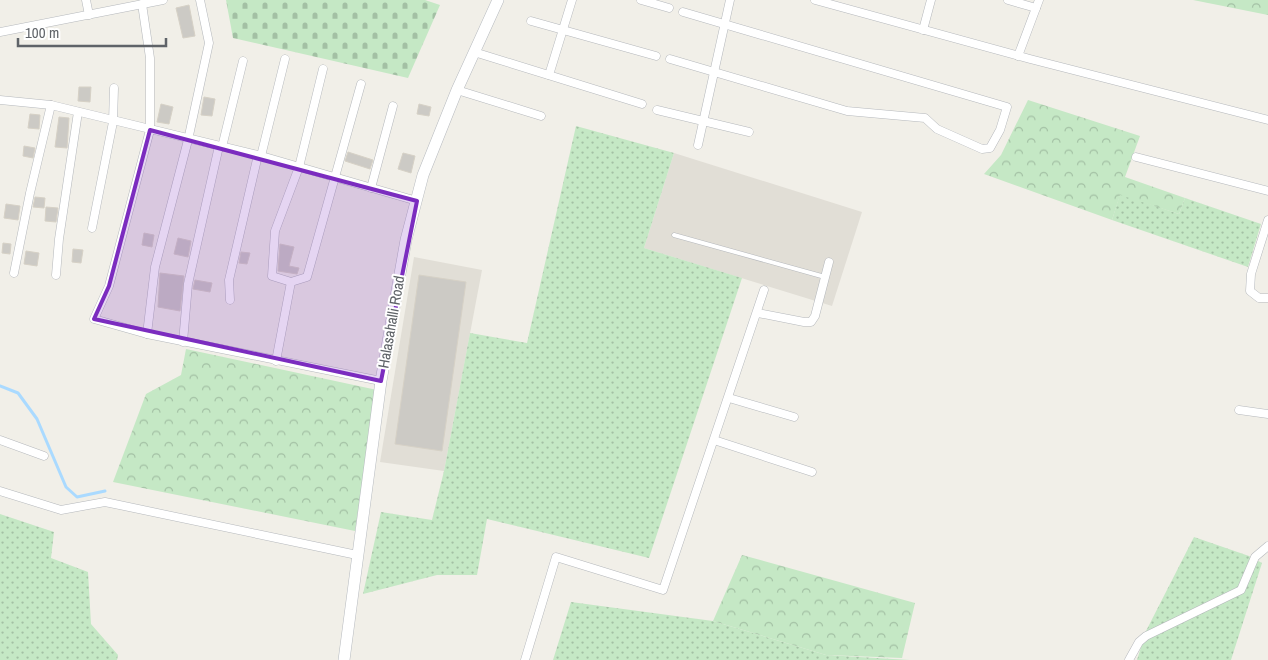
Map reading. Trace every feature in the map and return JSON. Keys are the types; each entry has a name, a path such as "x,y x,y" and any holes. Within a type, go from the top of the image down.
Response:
{"main road":[{"name":"Halasahalli Road","path":"344,660 356,555 381,381 406,240 423,175 457,90 498,0"}],"street":[{"path":"86,0 89,15"},
{"path":"0,32 163,0"},
{"path":"146,334 155,267 188,140 209,43 200,0"},
{"path":"549,75 572,0"},
{"path":"642,0 669,8"},
{"path":"698,145 730,0"},
{"path":"815,0 1018,56 1268,120"},
{"path":"923,30 931,0"},
{"path":"1008,0 1038,4 1018,56"},
{"path":"142,4 150,58 150,130 110,286 94,319 146,334 183,342 381,381"},
{"path":"670,59 847,111 925,118 937,129 982,149 990,148 1000,130 1007,107 683,12"},
{"path":"532,20 656,56"},
{"path":"474,52 642,104"},
{"path":"230,300 229,280 285,59"},
{"path":"183,342 188,284 220,147 243,61"},
{"path":"323,69 299,167 275,231 272,276 291,282 307,277 361,84"},
{"path":"92,228 113,122 114,88"},
{"path":"457,90 541,116"},
{"path":"0,100 51,105 113,122 259,156 416,201"},
{"path":"14,273 30,193 51,105"},
{"path":"371,188 394,106"},
{"path":"657,110 749,132"},
{"path":"56,275 59,239 78,112"},
{"path":"1136,157 1268,192"},
{"path":"1268,220 1251,274 1250,291 1259,298 1268,298"},
{"path":"758,312 811,322 815,316 828,262"},
{"path":"276,361 291,282"},
{"path":"525,660 556,557 664,590 764,290"},
{"path":"729,398 794,417"},
{"path":"1239,410 1268,414"},
{"path":"0,440 44,456"},
{"path":"714,440 812,472"},
{"path":"0,491 61,510 105,502 356,555"},
{"path":"1129,660 1139,642 1146,636 1241,590 1255,557 1268,546"}],"lane":[{"path":"674,235 825,277"}],"highlighted area":[{"path":"150,130 417,201 381,381 94,319 109,286"}],"shaded area":[{"path":"674,153 862,212 832,306 644,248"},
{"path":"414,257 482,270 444,471 380,462"}],"green space":[{"path":"226,0 425,0 440,5 408,78 233,38"},
{"path":"1193,0 1268,0 1268,15"},
{"path":"1028,100 1140,136 1125,177 1185,198 1179,214 1120,195 1112,220 984,174 1001,155"},
{"path":"576,126 674,153 644,248 742,278 649,558 487,519 477,575 437,575 363,594 381,512 432,520 444,471 470,333 527,343"},
{"path":"1120,194 1179,214 1185,198 1261,224 1248,267 1112,220"},
{"path":"186,349 377,390 355,531 113,482 146,394 181,375"},
{"path":"0,514 54,532 51,558 88,572 91,624 118,655 117,660 0,660"},
{"path":"1194,537 1249,556 1262,563 1231,660 1137,660 1146,631"},
{"path":"742,555 915,603 902,658 826,655 713,621"},
{"path":"571,602 713,621 826,655 910,660 553,660"}],"building":[{"path":"189,5 195,36 183,38 176,8"},
{"path":"79,87 91,87 90,102 78,101"},
{"path":"204,97 215,99 212,116 201,115"},
{"path":"161,104 173,107 169,124 157,122"},
{"path":"419,104 431,107 429,116 417,114"},
{"path":"30,114 40,115 39,129 28,128"},
{"path":"59,117 69,118 67,148 55,147"},
{"path":"24,146 35,148 33,158 23,156"},
{"path":"348,152 373,160 370,169 345,161"},
{"path":"403,153 415,156 411,173 398,169"},
{"path":"35,197 45,198 44,208 33,207"},
{"path":"6,204 20,206 18,220 4,218"},
{"path":"46,207 58,208 56,222 45,221"},
{"path":"144,233 154,235 152,247 142,245"},
{"path":"178,238 191,241 188,257 174,254"},
{"path":"3,243 11,244 10,254 2,253"},
{"path":"280,244 294,247 289,266 299,268 297,274 278,271"},
{"path":"73,249 83,250 81,263 72,262"},
{"path":"26,251 39,253 37,266 24,264"},
{"path":"241,252 250,253 247,264 239,263"},
{"path":"160,273 184,276 180,311 158,307"},
{"path":"419,275 466,282 442,451 395,444"},
{"path":"195,280 212,283 210,292 193,289"}],"waterway":[{"path":"0,386 18,393 37,419 66,487 77,497 105,491"}]}
